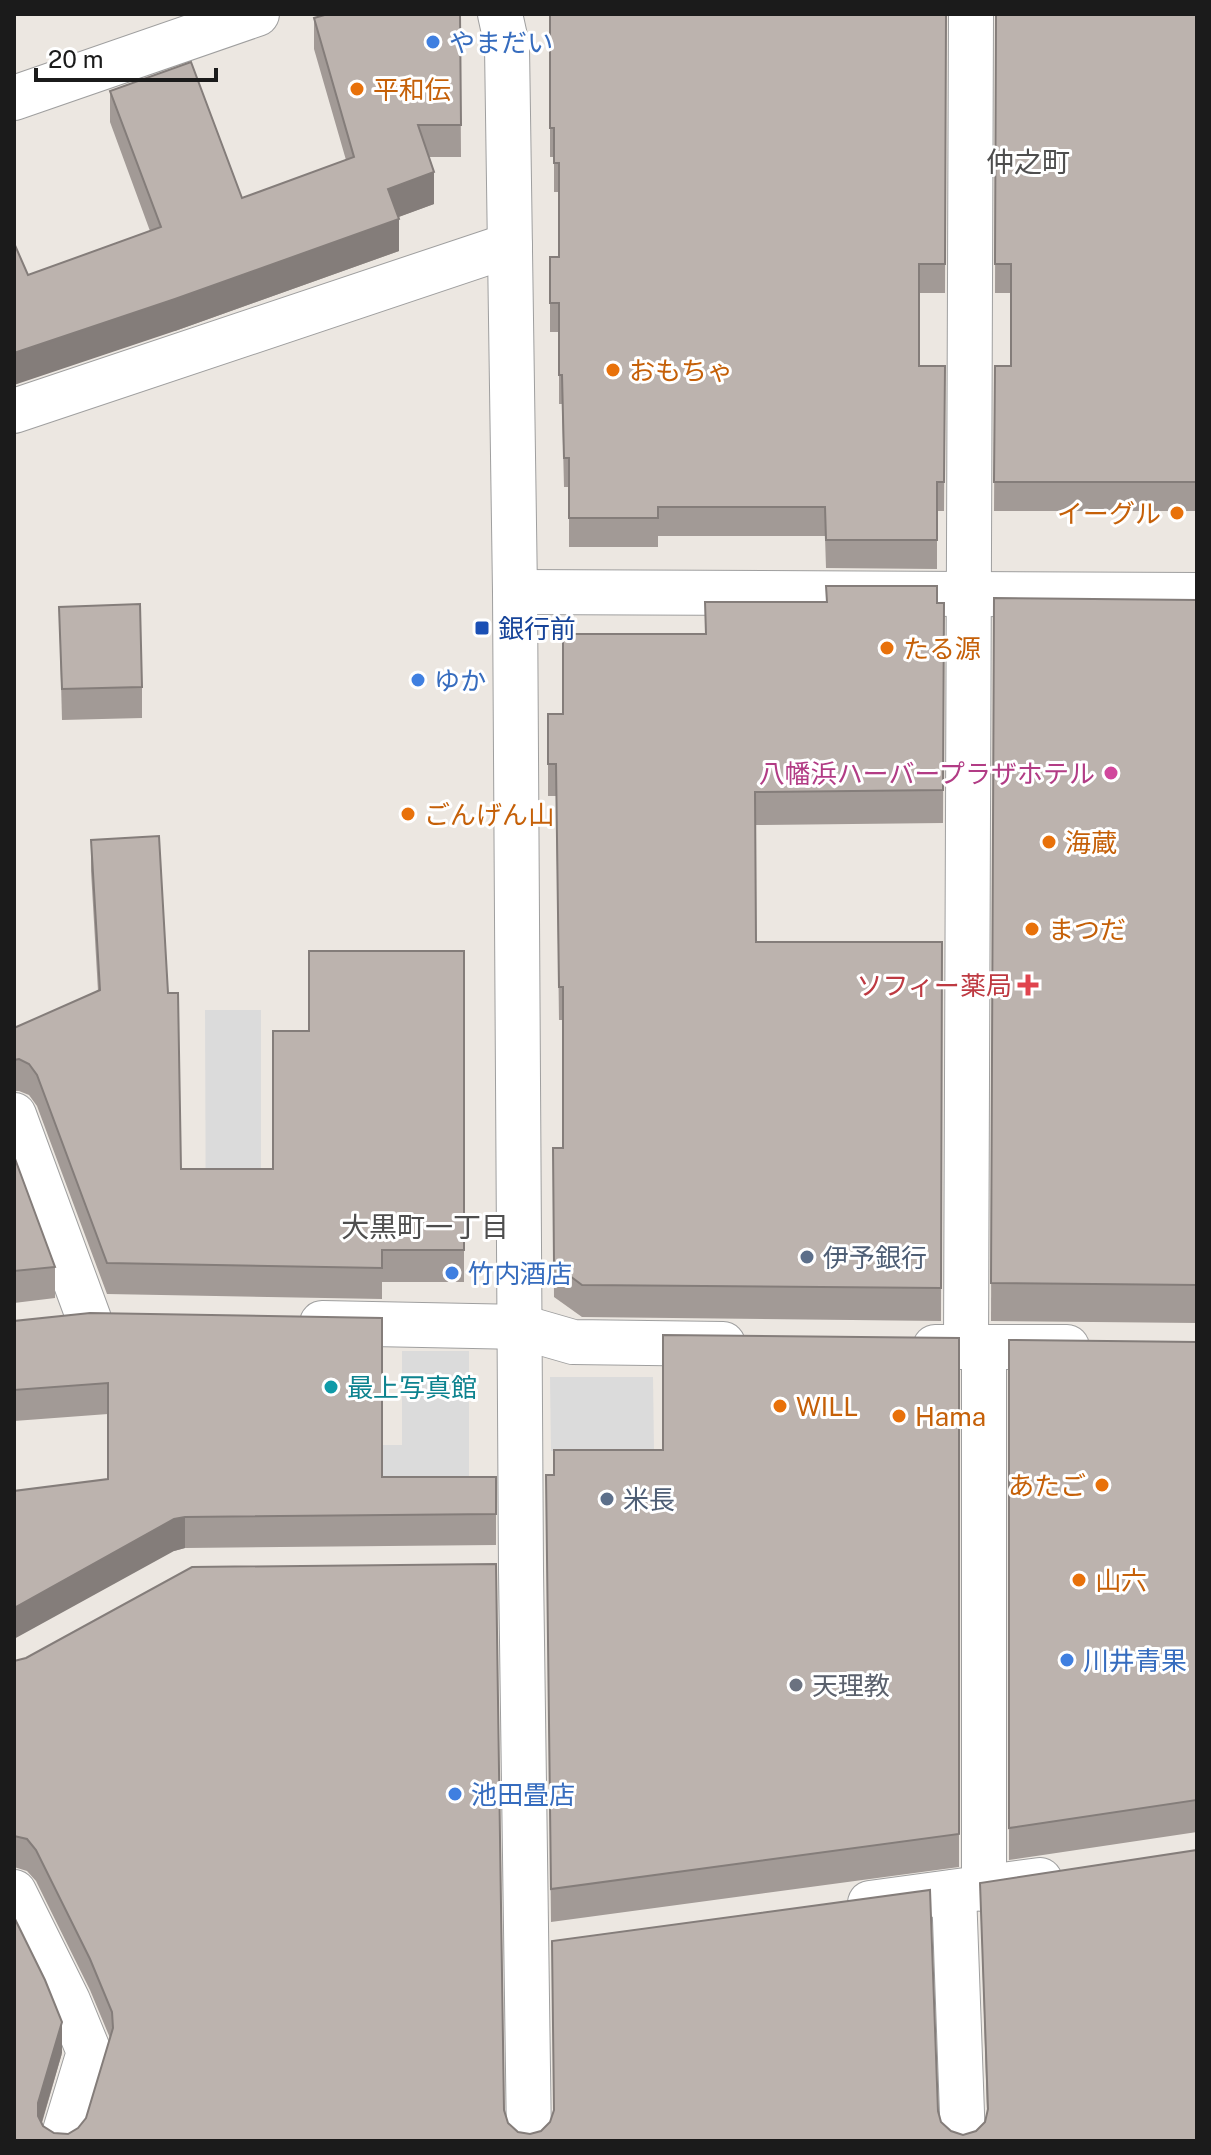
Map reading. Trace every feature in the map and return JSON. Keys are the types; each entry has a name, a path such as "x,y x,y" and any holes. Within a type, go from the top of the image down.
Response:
{"street":[{"path":"14,98 257,14"},
{"path":"500,14 507,46 521,1327 505,1570 542,1947 529,2141"},
{"path":"963,2141 975,1347 968,595 971,14"},
{"path":"14,411 510,245"},
{"path":"515,592 1197,595"},
{"path":"14,1115 89,1319"},
{"path":"44,1324 89,1319 135,1320"},
{"path":"289,1323 521,1327 573,1342 761,1344"},
{"path":"903,1346 1106,1347"},
{"path":"827,1909 1075,1875"},
{"path":"14,1892 68,2001 89,2052 62,2141"}],"shaded area":[{"path":"205,1010 261,1010 261,1278 206,1278"},
{"path":"402,1351 469,1351 469,1484 351,1484 351,1445 402,1445"},
{"path":"550,1377 653,1377 654,1450 551,1451"}],"building":[{"path":"328,14 460,14 461,125 418,125 434,172 388,189 399,219 14,353 14,243 28,275 161,227 110,91 191,62 242,198 354,157 314,18"},
{"path":"550,14 946,14 945,264 919,264 919,366 945,366 944,482 937,482 937,540 826,540 825,507 658,507 658,518 569,518 569,458 564,458 562,375 559,375 559,303 550,303 550,257 559,257 559,163 554,163 554,128 550,128"},
{"path":"996,14 1197,14 1197,482 994,482 995,366 1011,366 1011,264 995,264"},
{"path":"826,586 937,586 937,603 944,603 943,790 755,792 756,942 942,942 941,1288 582,1285 554,1264 553,1148 563,1148 563,987 559,987 556,764 548,764 548,714 563,714 563,634 706,634 705,602 827,602"},
{"path":"994,598 1197,600 1197,1285 991,1283"},
{"path":"140,604 142,687 62,689 59,607"},
{"path":"159,836 168,993 178,993 181,1169 273,1169 273,1031 309,1031 309,951 464,951 464,1250 382,1250 382,1268 107,1263 37,1075 29,1064 14,1060 14,1028 100,990 91,840"},
{"path":"14,1156 55,1267 14,1271"},
{"path":"90,1313 382,1318 382,1477 496,1477 496,1514 174,1519 14,1608 14,1491 108,1479 108,1383 14,1390 14,1321"},
{"path":"663,1335 959,1338 959,1834 551,1889 546,1475 554,1475 554,1450 663,1450"},
{"path":"1009,1340 1197,1342 1197,1800 1009,1828"},
{"path":"496,1564 504,2110 508,2123 518,2132 530,2134 541,2131 550,2122 554,2110 552,1941 930,1890 938,2111 941,2122 951,2131 963,2135 976,2131 985,2122 988,2109 980,1883 1197,1850 1197,2141 14,2141 14,1917 62,2022 38,2103 38,2116 43,2126 54,2133 68,2134 86,2118 113,2028 112,2012 90,1959 36,1850 27,1839 14,1836 14,1661 26,1658 192,1567"}],"place":[{"name":"やまだい","path":"433,42"},
{"name":"平和伝","path":"357,89"},
{"name":"おもちゃ","path":"613,370"},
{"name":"イーグル","path":"1177,513"},
{"name":"銀行前","path":"482,628"},
{"name":"たる源","path":"887,648"},
{"name":"ゆか","path":"418,680"},
{"name":"八幡浜ハーバープラザホテル","path":"1111,773"},
{"name":"ごんげん山","path":"408,814"},
{"name":"海蔵","path":"1049,842"},
{"name":"まつだ","path":"1032,929"},
{"name":"ソフィー薬局","path":"1028,985"},
{"name":"伊予銀行","path":"807,1257"},
{"name":"竹内酒店","path":"452,1273"},
{"name":"最上写真館","path":"331,1387"},
{"name":"WILL","path":"780,1406"},
{"name":"Hama","path":"899,1416"},
{"name":"あたご","path":"1102,1485"},
{"name":"米長","path":"607,1499"},
{"name":"山六","path":"1079,1580"},
{"name":"川井青果","path":"1067,1660"},
{"name":"天理教","path":"796,1685"},
{"name":"池田畳店","path":"455,1794"}],"district":[{"name":"仲之町","path":"1028,161"},
{"name":"大黒町一丁目","path":"425,1226"}]}
